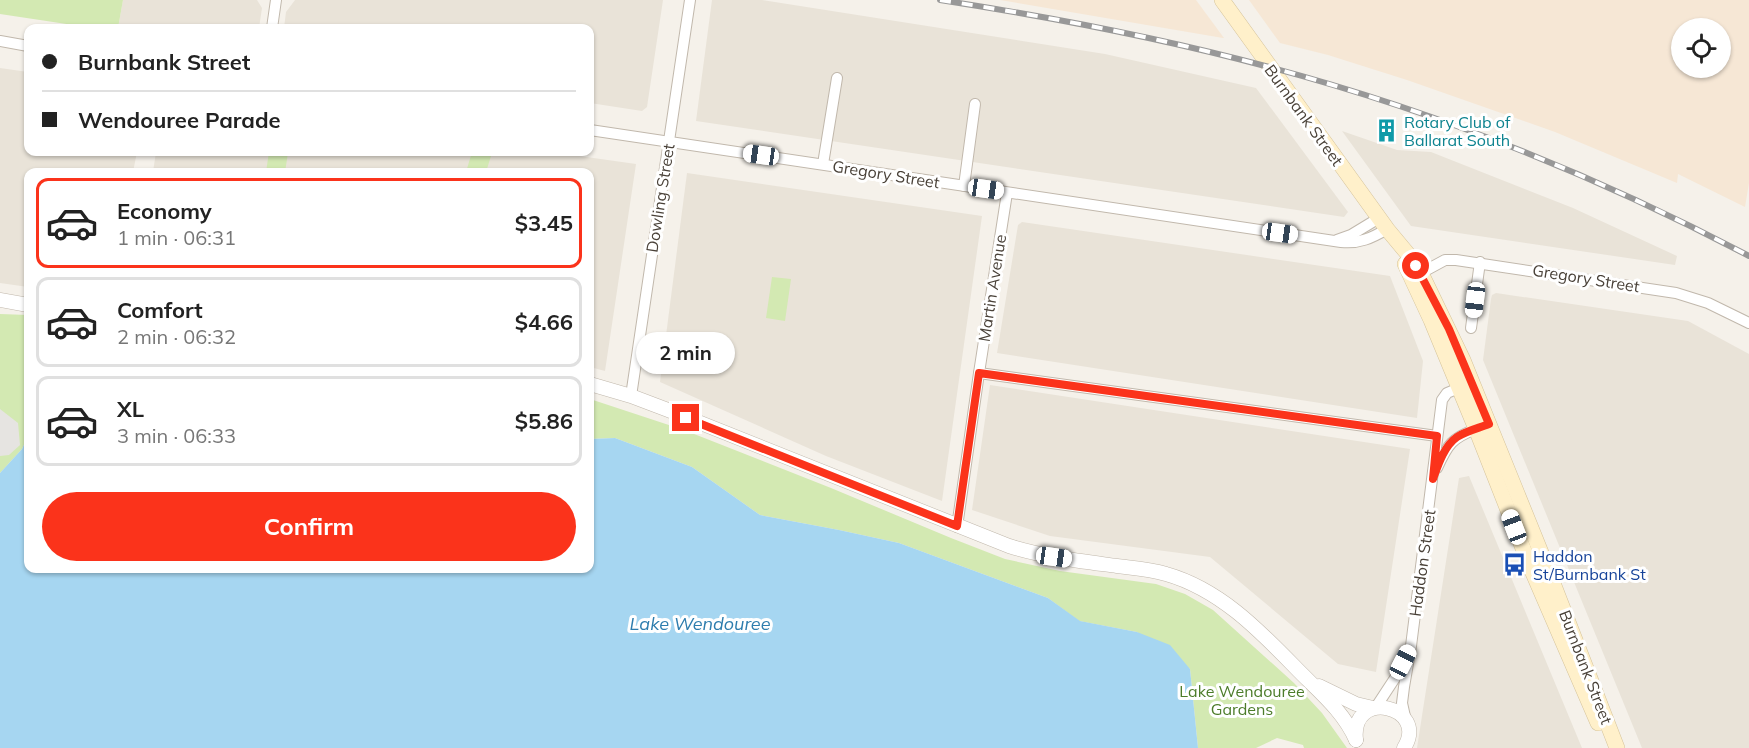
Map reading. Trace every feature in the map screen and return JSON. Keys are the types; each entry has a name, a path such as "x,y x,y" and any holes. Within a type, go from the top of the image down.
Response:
{"main road":[{"name":"Burnbank Street","path":"1222,0 1421,273 1449,329 1467,389"},
{"name":"Burnbank Street","path":"1383,223 1467,389 1548,570 1617,748"},
{"name":"Burnbank Street","path":"1483,426 1530,566 1607,748"}],"street":[{"path":"273,24 276,0"},
{"name":"Dowling Street","path":"631,396 690,0"},
{"path":"0,41 24,45"},
{"path":"823,164 837,78"},
{"path":"964,186 975,104"},
{"name":"Gregory Street","path":"594,131 1347,243 1370,239 1383,223"},
{"name":"Martin Avenue","path":"957,526 1007,193"},
{"name":"Gregory Street","path":"1421,273 1444,260 1480,262 1677,293 1708,303 1749,323"},
{"path":"1471,328 1480,262"},
{"path":"0,300 24,303"},
{"path":"979,373 1437,436"},
{"path":"594,385 631,396 1028,552 1164,573 1195,585 1236,611 1274,646 1344,717 1358,744"},
{"name":"Haddon Street","path":"1406,721 1402,703 1443,398 1447,393 1467,389"},
{"name":"Haddon Street","path":"1433,479 1440,460 1453,440 1483,426"},
{"name":"Haddon Street","path":"1374,708 1395,678 1411,646"},
{"path":"1306,679 1356,704 1393,709 1406,721 1408,728 1406,746"},
{"path":"1358,744 1357,725 1366,712 1374,708"}],"shaded area":[{"path":"123,0 257,0 262,8 260,24 119,24"},
{"path":"295,0 663,0 647,107 642,111 594,104 594,24 284,24 286,12"},
{"path":"712,0 762,0 1105,54 1256,88 1348,212 1344,217 696,121"},
{"path":"1000,0 1196,0 1224,38 1223,38"},
{"path":"1249,0 1749,0 1749,183 1745,207 1678,174 1677,183 1555,132 1328,55 1280,43"},
{"path":"0,68 24,71 24,156 136,156 134,168 24,168 24,286 0,283"},
{"path":"1342,131 1397,150 1431,152 1573,208 1677,256 1675,265 1411,226"},
{"path":"155,156 579,156 636,164 605,371 594,368 594,168 154,168"},
{"path":"687,173 982,216 942,501 826,456 660,382"},
{"path":"1022,222 1390,276 1423,361 1417,418 997,353 1018,225"},
{"path":"1496,293 1688,321 1749,354 1749,748 1642,748 1483,360 1491,299"},
{"path":"990,385 1410,449 1376,672 1338,664 1210,557 1050,536 972,510"},
{"path":"0,409 18,423 20,445 9,455 0,456"},
{"path":"1469,476 1582,748 1417,748 1459,478"}],"green space":[{"path":"0,0 123,0 119,24 66,24 0,14"},
{"path":"268,156 288,156 286,168 267,168"},
{"path":"471,156 491,156 487,168 467,168"},
{"path":"772,277 791,279 785,321 766,318"},
{"path":"0,314 24,315 24,445 0,473"},
{"name":"Lake Wendouree Gardens","path":"594,400 684,430 1005,559 1060,571 1156,584 1185,594 1213,610 1294,683 1322,713 1347,748 1304,748 1303,745 1277,738 1256,748 1198,748 1190,669 1137,632 1079,621 1048,598 899,543 760,515 692,467 615,438 594,439"}],"water":[{"name":"Lake Wendouree","path":"615,438 692,467 760,515 899,543 1048,598 1080,621 1137,632 1170,645 1190,669 1198,748 0,748 0,473 24,445 24,573 594,573 594,439"}],"railway":[{"path":"940,0 1147,38 1331,84 1454,125 1514,148 1633,199 1749,256"}],"place":[{"name":"Rotary Club of Ballarat South","path":"1386,131"},
{"name":"Haddon St/Burnbank St","path":"1515,565"}],"route":[{"path":"686,418 957,526 979,373 1437,436 1433,479 1440,460 1453,440 1489,424 1449,329 1416,266"}]}
